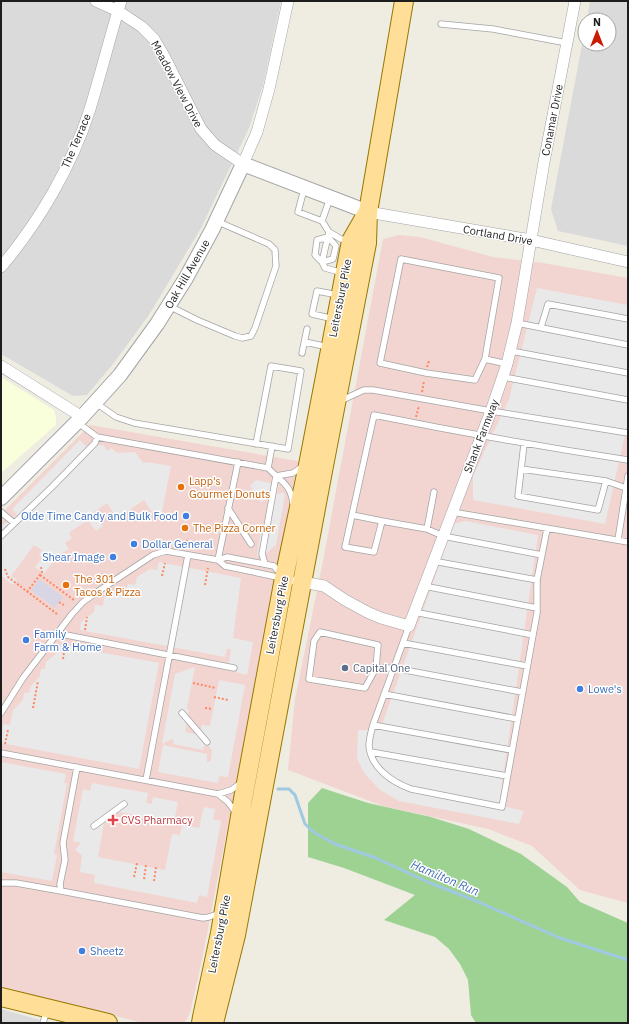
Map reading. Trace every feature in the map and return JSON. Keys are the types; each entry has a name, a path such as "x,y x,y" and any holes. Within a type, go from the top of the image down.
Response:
{"main road":[{"name":"Leitersburg Pike","path":"214,1023 236,935 367,243 368,212 404,1"},
{"name":"Leitersburg Pike","path":"202,1023 224,911 284,578 310,454 351,240 368,212"},
{"path":"227,1023 225,1018 227,993 236,935"},
{"path":"1,997 45,1016 108,1023"}],"street":[{"name":"Meadow View Drive","path":"96,1 120,6 154,39 200,129 215,145 243,164 368,212"},
{"name":"Oak Hill Avenue","path":"1,498 80,419 120,375 157,324 186,278 216,220 257,132 269,89 288,1"},
{"name":"Conamar Drive","path":"531,240 575,1"},
{"name":"The Terrace","path":"1,267 31,226 53,192 75,147 90,110 120,6"},
{"name":"Cortland Drive","path":"368,212 531,240 628,262"},
{"name":"Shank Farmway","path":"409,626 503,377 511,351 517,323 531,240"},
{"path":"1,366 80,419"},
{"path":"284,578 324,586 367,612 409,626"}],"lane":[{"path":"441,24 493,29 567,43"},
{"path":"305,188 298,212 322,221"},
{"path":"322,262 333,259 336,246 328,235 322,221 330,198"},
{"path":"169,306 235,336 242,338 251,336 276,266 275,250 269,244 216,220"},
{"path":"322,262 328,235"},
{"path":"345,274 325,268 322,262 315,255 318,240 328,235 351,240"},
{"path":"401,259 499,278 485,359 475,380 426,373 380,363 401,259"},
{"path":"336,319 312,314 317,291 341,295"},
{"path":"541,327 548,304 628,319"},
{"path":"517,323 628,345"},
{"path":"302,353 307,329"},
{"path":"304,342 330,348"},
{"path":"511,351 628,373"},
{"path":"485,359 507,364"},
{"path":"95,402 116,417 134,423 256,444 288,449 301,371 271,366 256,444"},
{"path":"503,377 628,400"},
{"path":"337,402 360,391 373,390 491,412 628,433"},
{"path":"382,521 374,552 345,547 374,415 524,444 628,460"},
{"path":"80,419 97,437 268,468 290,489 296,521"},
{"path":"1,536 89,449 97,437"},
{"path":"524,444 518,496 598,510 606,481"},
{"path":"268,468 272,446"},
{"path":"276,476 296,472 302,467 310,454"},
{"path":"218,560 238,462"},
{"path":"521,469 606,481 626,488"},
{"path":"265,564 262,552 276,476"},
{"path":"618,540 628,476"},
{"path":"427,529 434,492"},
{"path":"228,508 251,544"},
{"path":"1,512 14,523"},
{"path":"452,512 628,542"},
{"path":"352,515 427,529 443,536 542,555"},
{"path":"409,626 373,725 369,739 371,752 380,769 388,777 399,784 425,792 502,807 511,750 533,635 537,608 537,580 547,529"},
{"path":"1,713 18,684 56,633 80,605 156,553 166,551 218,560 228,557 265,564 274,566 284,578"},
{"path":"146,780 188,555"},
{"path":"218,560 225,566 284,578"},
{"path":"433,561 537,580"},
{"path":"424,586 537,608"},
{"path":"414,612 533,635"},
{"path":"320,632 378,645 376,668 365,688 309,679 314,641 320,632"},
{"path":"56,633 234,668"},
{"path":"403,643 527,666"},
{"path":"376,668 394,668 522,692"},
{"path":"384,694 517,719"},
{"path":"182,712 207,742"},
{"path":"373,725 511,750"},
{"path":"371,752 507,776"},
{"path":"1,753 218,794 228,802 240,820"},
{"path":"61,891 64,860 63,843 77,767"},
{"path":"218,794 234,788 247,777"},
{"path":"94,826 124,804"},
{"path":"1,883 16,883 188,916 206,918 224,911"}],"path":[{"path":"187,542 188,538"},
{"path":"162,576 165,564"},
{"path":"27,592 42,572 42,567"},
{"path":"205,585 208,568"},
{"path":"5,569 8,577 57,614"},
{"path":"40,575 80,605"},
{"path":"59,602 64,605"},
{"path":"85,630 87,617"},
{"path":"63,659 65,646"},
{"path":"33,708 38,681"},
{"path":"193,683 216,688"},
{"path":"214,697 228,700"},
{"path":"205,708 212,709"},
{"path":"5,744 8,730"},
{"path":"134,877 137,863"},
{"path":"144,879 146,865"},
{"path":"154,881 156,867"}],"shaded area":[{"path":"1,1 281,1 263,85 249,128 201,228 149,315 113,364 87,395 73,396 1,354"},
{"path":"590,1 628,1 628,246 558,231 551,209 581,52 617,52 617,12 588,12"},
{"path":"399,235 420,237 493,257 543,263 628,278 628,903 580,890 532,846 488,829 383,806 288,770 295,699 323,561 383,239"},
{"path":"537,288 628,305 628,421 605,524 473,500 473,476 509,399"},
{"path":"1,377 54,410 56,425 1,473"},
{"path":"90,425 303,462 296,470 203,955 190,1013 184,1023 143,1023 1,987 1,514"},
{"path":"80,440 86,446 103,445 108,451 111,448 117,453 135,452 143,463 147,462 171,466 161,516 155,516 144,500 117,518 107,503 94,512 103,526 96,531 88,520 71,531 69,534 72,538 65,543 69,549 57,556 44,574 35,567 42,558 39,555 42,550 34,545 11,576 17,580 13,585 1,576 1,526 17,515 12,509"},
{"path":"256,480 279,485 277,494 283,492 285,495 276,545 265,554 257,556 260,535 264,532 269,501 267,498 261,502 250,486"},
{"path":"465,521 538,535 499,805 524,811 519,824 399,801 380,790 365,774 357,759 358,730 380,730 454,524"},
{"path":"159,562 241,578 233,638 253,642 247,675 227,670 231,652 230,649 227,649 225,657 80,630 81,622 94,612 95,605 103,606 104,598 118,590 126,592 128,584 135,585 137,577 150,569 157,570"},
{"path":"39,579 63,597 55,608 31,590"},
{"path":"60,645 159,663 139,769 1,743 3,724 10,725 13,710 23,700 24,693 29,693 31,686 40,676 41,669 45,669 46,662 58,652"},
{"path":"195,667 187,708 189,710 185,732 200,735 202,725 210,726 219,680 245,685 228,777 219,776 218,783 158,772 163,745 207,754 207,762 211,760 212,751 209,746 204,746 203,750 173,744 174,741 172,739 162,744 175,674"},
{"path":"1,762 66,774 64,783 67,783 54,854 57,855 52,881 1,872"},
{"path":"92,783 148,793 146,803 152,804 153,797 178,802 174,822 119,812 104,823 98,857 165,870 172,834 180,835 182,825 199,828 204,807 215,809 213,819 221,821 207,897 199,895 197,903 94,883 95,875 80,872 82,855 75,850 81,843 73,841 83,789 90,791"},
{"path":"1,1009 50,1023 1,1023"}],"green space":[{"path":"322,788 368,803 431,817 469,829 521,854 567,887 580,902 628,923 628,1023 476,1023 471,1015 468,980 460,964 449,949 435,937 384,920 415,895 344,868 308,857 308,803"}],"waterway":[{"name":"Hamilton Run","path":"278,789 289,789 295,795 305,824 315,833 335,844 376,858 430,883 474,900 560,938 628,960"}],"place":[{"name":"Lapp's Gourmet Donuts","path":"181,487"},
{"name":"Olde Time Candy and Bulk Food","path":"186,516"},
{"name":"The Pizza Corner","path":"185,528"},
{"name":"Dollar General","path":"134,544"},
{"name":"Shear Image","path":"113,557"},
{"name":"The 301 Tacos & Pizza","path":"66,585"},
{"name":"Family Farm & Home","path":"26,640"},
{"name":"Capital One","path":"345,668"},
{"name":"Lowe's","path":"580,689"},
{"name":"CVS Pharmacy","path":"113,820"},
{"name":"Sheetz","path":"82,951"}]}
